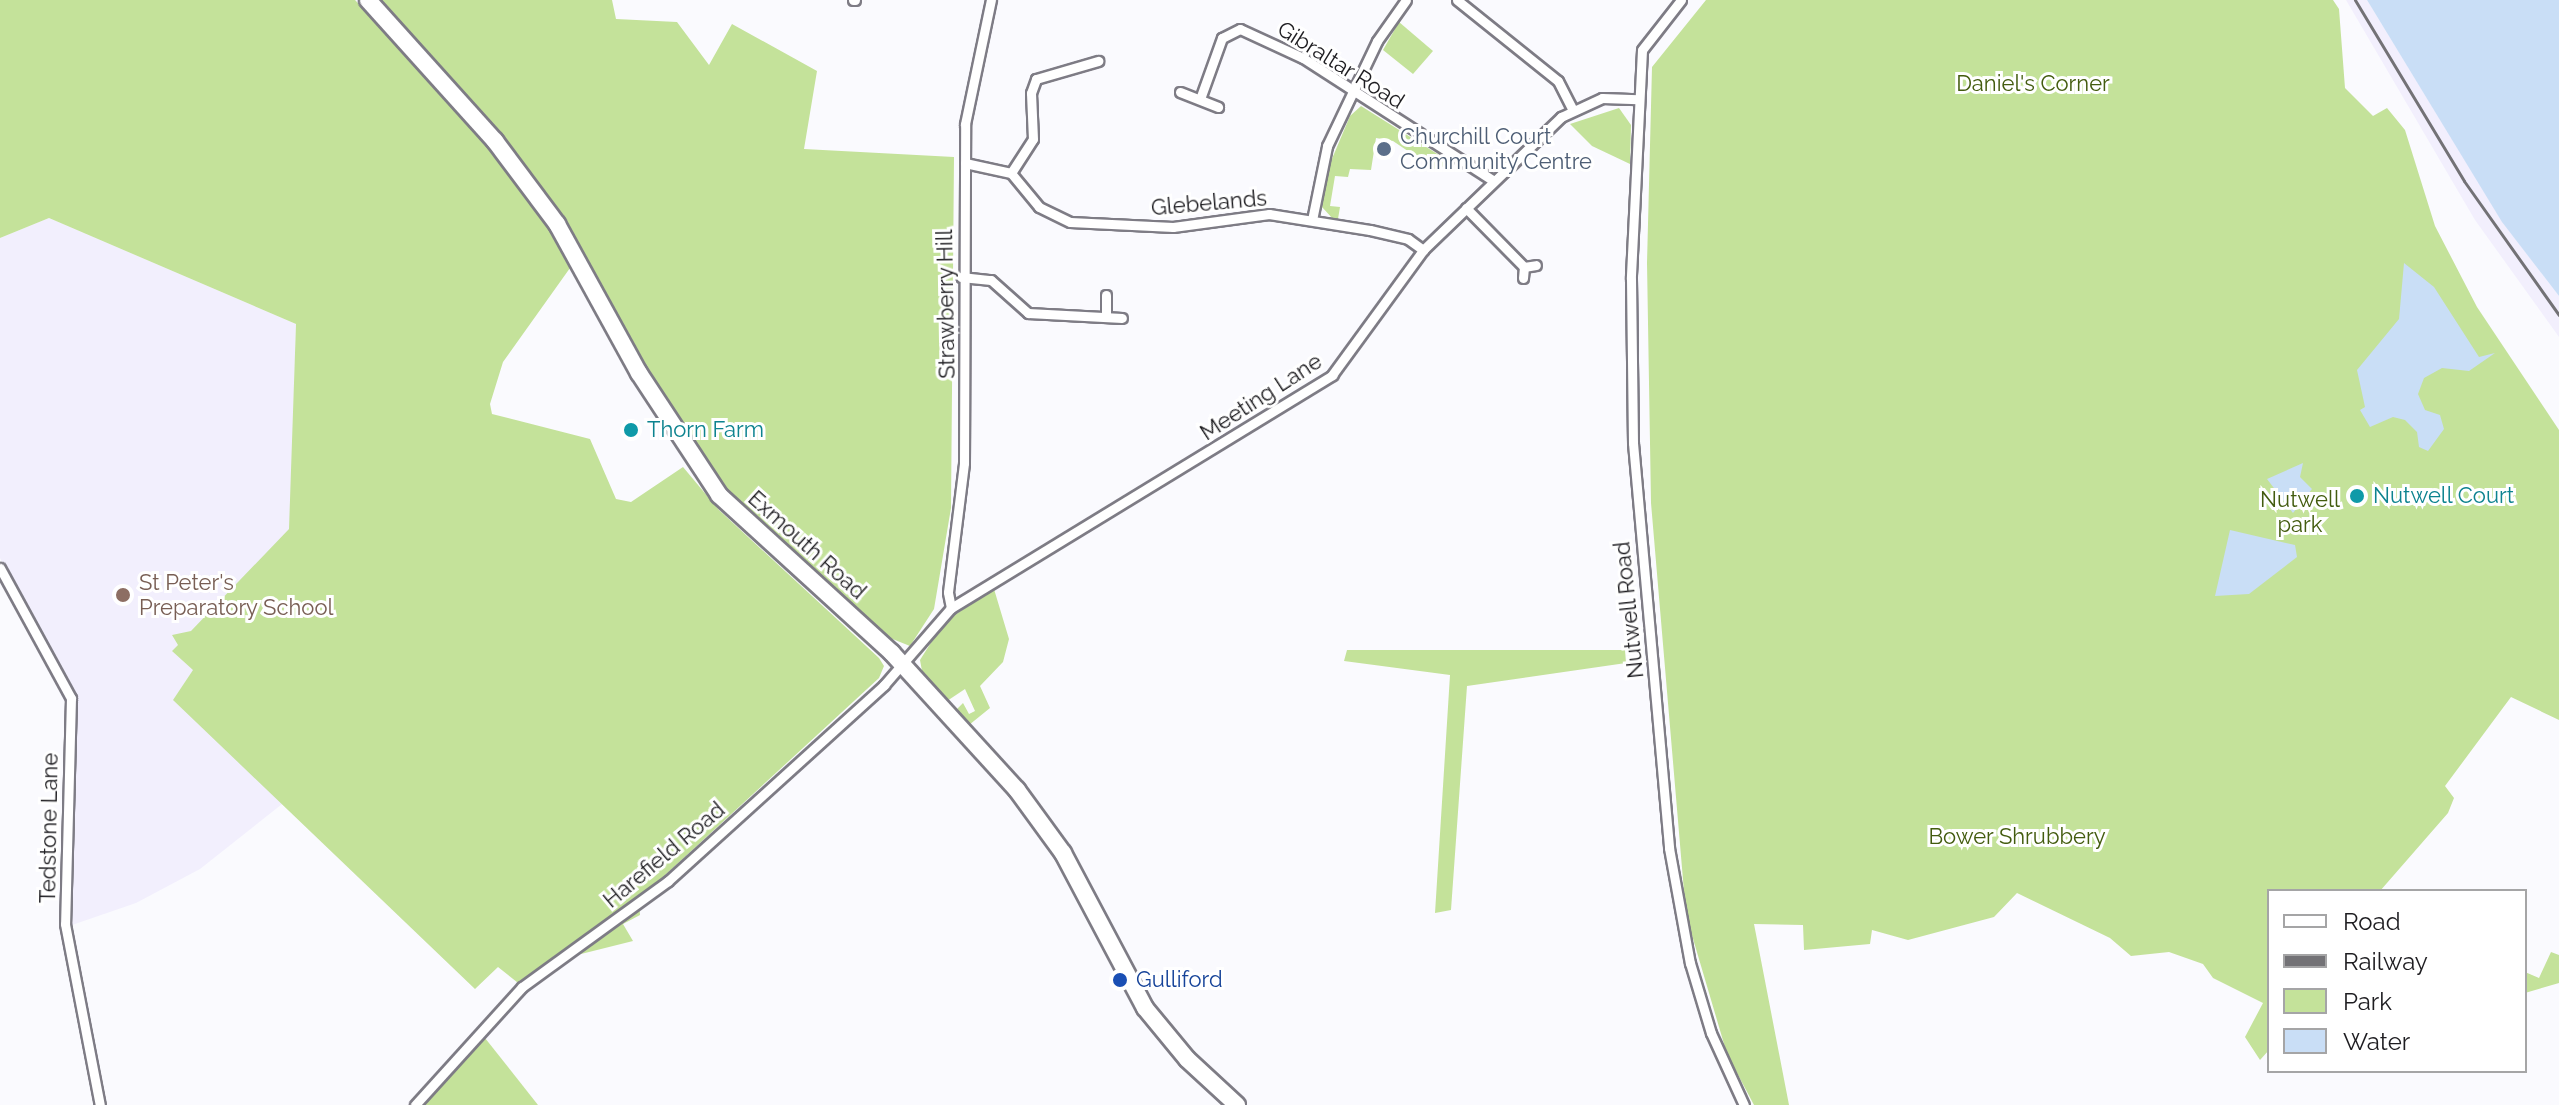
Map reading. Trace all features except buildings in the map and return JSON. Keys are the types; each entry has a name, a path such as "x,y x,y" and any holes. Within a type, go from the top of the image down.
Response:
{"highway":[{"name":"Exmouth Road","path":"368,0 495,141 557,224 639,373 719,495 903,666 1044,824 1145,1008 1187,1059 1237,1105"}],"street":[{"name":"Strawberry Hill","path":"951,608 948,592 964,463 961,277 965,163 971,80 991,0"},
{"path":"1312,220 1321,162 1377,41 1406,0"},
{"path":"1457,0 1558,81 1573,110"},
{"name":"Nutwell Road","path":"1681,0 1643,44 1638,99 1629,370 1641,569 1669,848 1690,963 1711,1033 1744,1105"},
{"name":"Gibraltar Road","path":"1200,99 1222,38 1240,29 1303,58 1494,181"},
{"path":"965,163 1011,173 1033,139 1031,93 1036,79 1098,61"},
{"path":"1180,92 1218,107"},
{"name":"Meeting Lane","path":"903,666 951,608 1335,372 1423,250 1494,181 1573,110 1602,98 1638,99"},
{"name":"Glebelands","path":"1011,173 1039,207 1070,222 1173,227 1249,213 1312,220 1408,239 1423,250"},
{"path":"1466,208 1524,267 1523,278"},
{"path":"1524,267 1536,265"},
{"path":"961,277 991,280 1028,313 1122,318"},
{"path":"1106,295 1106,317"},
{"name":"Tedstone Lane","path":"0,568 71,698 65,924 100,1105"},
{"name":"Harefield Road","path":"415,1105 522,987 668,881 903,666"}],"shaded area":[{"path":"2346,0 2367,0 2502,221 2559,296 2559,337 2475,220"},
{"name":"St Peter's Preparatory School","path":"49,218 296,324 290,530 191,632 315,778 200,869 136,903 72,925 74,695 0,558 0,238"}],"green space":[{"path":"0,0 355,0 468,116 549,225 570,268 503,362 490,404 492,414 590,439 616,499 631,502 683,467 719,510 879,658 884,666 879,678 639,899 640,915 623,924 633,941 577,955 527,990 498,967 475,989 173,700 193,670 172,651 178,645 172,635 191,631 289,529 296,324 49,218 0,238"},
{"path":"381,0 612,0 616,19 677,22 709,65 732,24 817,71 804,149 954,157 951,508 934,609 910,646 890,638 728,493 633,347 583,251 526,167"},
{"path":"1706,0 2333,0 2339,9 2345,88 2373,116 2387,108 2405,130 2435,226 2477,307 2559,430 2559,720 2511,697 2445,786 2454,798 2448,813 2382,889 2267,889 2267,1052 2260,1060 2245,1037 2263,1003 2213,978 2203,964 2169,952 2131,956 2110,938 2017,893 1994,917 1908,940 1872,930 1870,944 1804,950 1803,925 1754,924 1789,1105 1754,1105 1727,1054 1686,915 1651,503 1647,263 1652,67"},
{"path":"1399,22 1433,51 1413,74 1383,50"},
{"path":"1361,106 1447,160 1439,172 1393,141 1376,138 1371,170 1350,169 1348,177 1335,176 1330,206 1340,207 1338,219 1333,219 1322,207 1326,173 1350,116"},
{"path":"1619,108 1631,125 1630,164 1592,146 1570,124"},
{"path":"994,589 1009,639 1003,662 980,686 990,708 969,725 956,710 963,703 969,714 975,711 965,689 947,701 922,671 920,660 944,622"},
{"path":"1347,650 1625,650 1626,663 1467,686 1451,910 1435,913 1450,675 1344,661"},
{"path":"2551,952 2559,955 2559,983 2527,992 2527,973 2539,978"},
{"path":"485,1038 538,1105 425,1105 475,1044"}],"water":[{"path":"2367,0 2559,0 2559,296 2502,222"},
{"path":"2404,263 2434,287 2479,357 2495,353 2469,371 2442,368 2424,378 2418,394 2425,410 2440,415 2444,429 2428,451 2419,447 2417,432 2405,420 2393,417 2370,427 2360,410 2365,407 2357,370 2399,319"},
{"path":"2303,463 2300,477 2312,489 2293,513 2267,479"},
{"path":"2230,530 2295,545 2297,557 2249,594 2215,596"}],"railway":[{"path":"2355,0 2464,181 2559,315"}],"place":[{"name":"Churchill Court Community Centre","path":"1384,149"},
{"name":"Thorn Farm","path":"631,430"},
{"name":"Nutwell Court","path":"2357,496"},
{"name":"St Peter's Preparatory School","path":"123,595"},
{"name":"Gulliford","path":"1120,980"}],"park label":[{"name":"Daniel's Corner","path":"2033,84"},
{"name":"Nutwell park","path":"2300,512"},
{"name":"Bower Shrubbery","path":"2017,837"}]}
